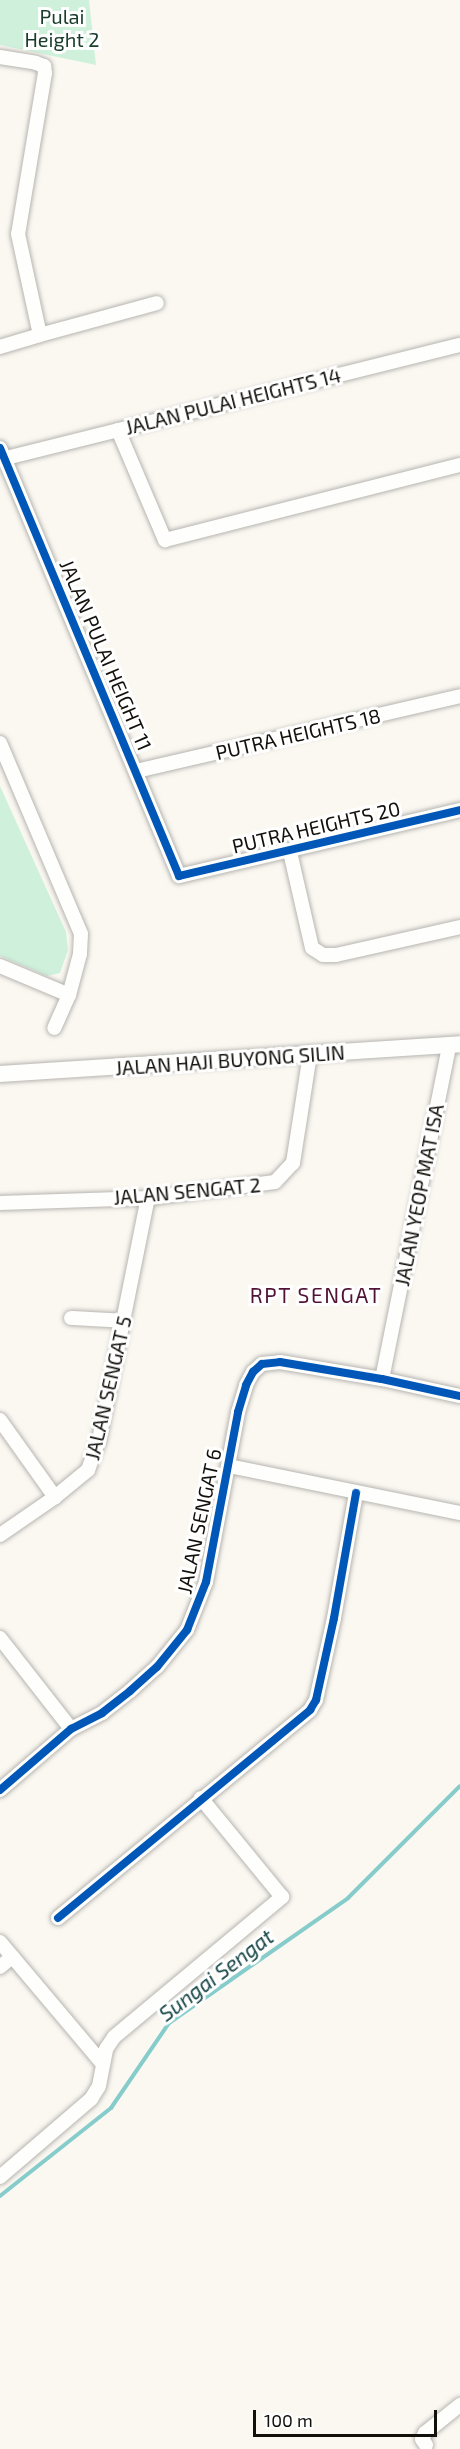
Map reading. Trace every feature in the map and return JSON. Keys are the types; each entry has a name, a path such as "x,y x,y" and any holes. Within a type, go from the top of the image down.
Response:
{"street":[{"path":"0,57 44,66 45,73 18,234 40,335"},
{"path":"0,347 157,303"},
{"name":"JALAN PULAI HEIGHTS 14","path":"3,453 118,430 460,345"},
{"path":"118,430 165,540 460,465"},
{"name":"JALAN PULAI HEIGHT 11","path":"3,453 180,876"},
{"name":"PUTRA HEIGHTS 18","path":"136,771 460,696"},
{"path":"0,743 81,934 80,954 69,995 54,1028"},
{"name":"PUTRA HEIGHTS 20","path":"180,876 290,852 460,810"},
{"path":"290,852 312,948 323,955 336,955 460,927"},
{"path":"0,966 69,995"},
{"name":"JALAN HAJI BUYONG SILIN","path":"0,1074 454,1045"},
{"name":"JALAN YEOP MAT ISA","path":"381,1379 454,1045"},
{"name":"JALAN SENGAT 2","path":"0,1203 148,1198 263,1186 283,1177 293,1163 310,1055"},
{"name":"JALAN SENGAT 5","path":"0,1535 55,1497 88,1470 95,1455 148,1198"},
{"path":"71,1318 124,1321"},
{"name":"JALAN SENGAT 6","path":"0,1790 71,1729 102,1713 130,1691 157,1667 187,1630 206,1582 246,1385 253,1372 270,1362 381,1379"},
{"path":"381,1379 460,1396"},
{"path":"0,1420 55,1497"},
{"path":"229,1466 460,1513"},
{"path":"58,1918 310,1710 316,1700 356,1493"},
{"path":"0,1638 71,1729"},
{"path":"0,2177 91,2099 99,2086 101,2062 105,2049 114,2037 282,1897 201,1798"},
{"path":"0,1942 101,2062"},
{"path":"0,1967 12,1958"},
{"path":"426,2445 422,2439 425,2433 460,2406"}],"green space":[{"name":"Pulai Height 2","path":"0,0 89,0 96,65 0,45"},
{"path":"0,786 66,932 68,950 60,973 47,976 0,956"}],"waterway":[{"name":"Sungai Sengat","path":"0,2196 111,2108 169,2023 348,1898 460,1786"}],"cycle path":[{"path":"0,448 179,876 460,810"},
{"path":"0,1790 71,1729 102,1713 130,1691 157,1667 187,1630 206,1582 238,1412 246,1385 253,1372 262,1364 280,1362 382,1379 460,1396"},
{"path":"58,1918 310,1710 316,1700 334,1618 356,1493"}],"district":[{"name":"RPT SENGAT","path":"316,1295"}]}
